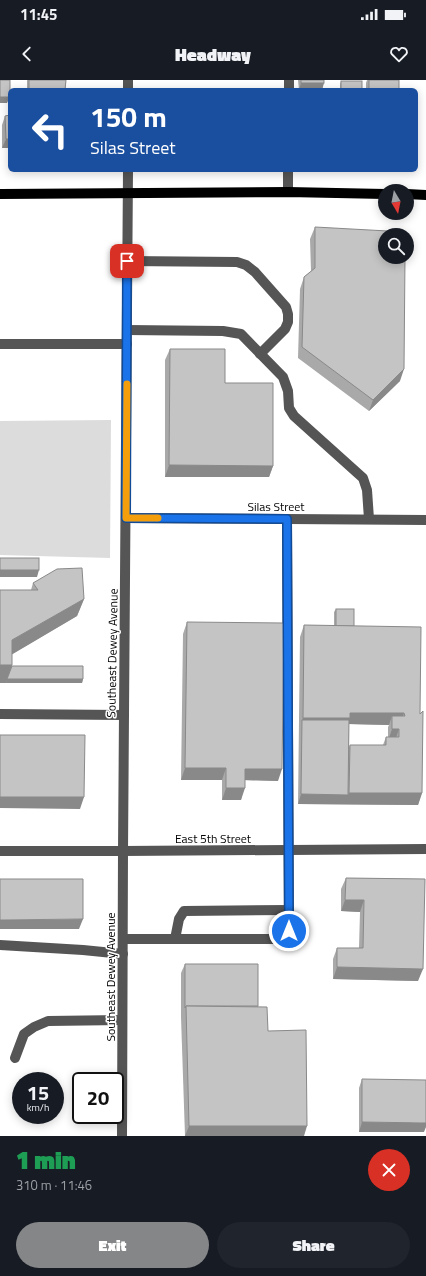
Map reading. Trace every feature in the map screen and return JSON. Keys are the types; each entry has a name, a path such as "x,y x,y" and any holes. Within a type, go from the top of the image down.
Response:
{"main road":[{"path":"0,194 288,192 378,194"},
{"path":"414,194 426,194"}],"street":[{"name":"Southeast Dewey Avenue","path":"122,1136 128,172"},
{"path":"288,172 288,192"},
{"path":"127,261 237,262 246,264 286,307 288,314 288,322 285,329 260,354"},
{"path":"127,330 223,330 241,334 283,377 288,391 289,408 294,416 363,478 367,490 369,519"},
{"path":"0,344 127,344"},
{"name":"Silas Street","path":"126,518 426,520"},
{"path":"123,939 287,938 289,931 289,850 287,519"},
{"path":"0,714 124,715"},
{"name":"East 5th Street","path":"0,851 426,849"},
{"path":"175,939 178,919 184,911 289,910"},
{"path":"0,945 123,954"},
{"path":"15,1058 24,1034 34,1027 48,1021 122,1020"}],"shaded area":[{"path":"111,420 110,558 0,555 0,421"}],"building":[{"path":"0,80 10,80 8,97 0,97"},
{"path":"29,80 66,80 65,88 29,88"},
{"path":"301,80 324,80 324,83 301,83"},
{"path":"369,80 399,80 399,88 369,88"},
{"path":"341,81 362,81 362,88 341,88"},
{"path":"8,115 8,139 6,139 5,116"},
{"path":"315,227 378,230 378,264 405,264 404,369 373,400 302,347 304,277 315,268"},
{"path":"170,349 225,349 225,383 273,383 273,466 169,465"},
{"path":"0,558 39,558 39,570 0,570"},
{"path":"82,568 84,599 12,640 12,665 0,665 0,590 38,590 33,583 57,569"},
{"path":"336,609 354,609 354,626 336,626"},
{"path":"187,622 284,623 282,769 245,769 245,788 226,788 226,768 185,768"},
{"path":"304,625 421,627 420,714 423,711 422,793 349,793 350,745 386,745 386,737 399,737 399,729 392,729 392,716 405,716 404,713 350,713 350,718 303,718"},
{"path":"12,666 83,666 83,679 7,679"},
{"path":"302,720 349,720 348,795 301,794"},
{"path":"0,735 85,735 84,797 0,797"},
{"path":"346,878 425,879 423,969 337,967 337,948 363,948 364,900 345,900"},
{"path":"0,879 83,879 83,919 0,920"},
{"path":"185,964 258,964 258,1006 186,1006 185,1008"},
{"path":"186,1006 267,1007 268,1031 306,1030 307,1126 189,1126"},
{"path":"362,1079 426,1080 426,1123 362,1122"}],"slow traffic":[{"path":"127,384 126,518 158,518"}],"route":[{"path":"127,261 126,518 287,519 289,931"}]}
